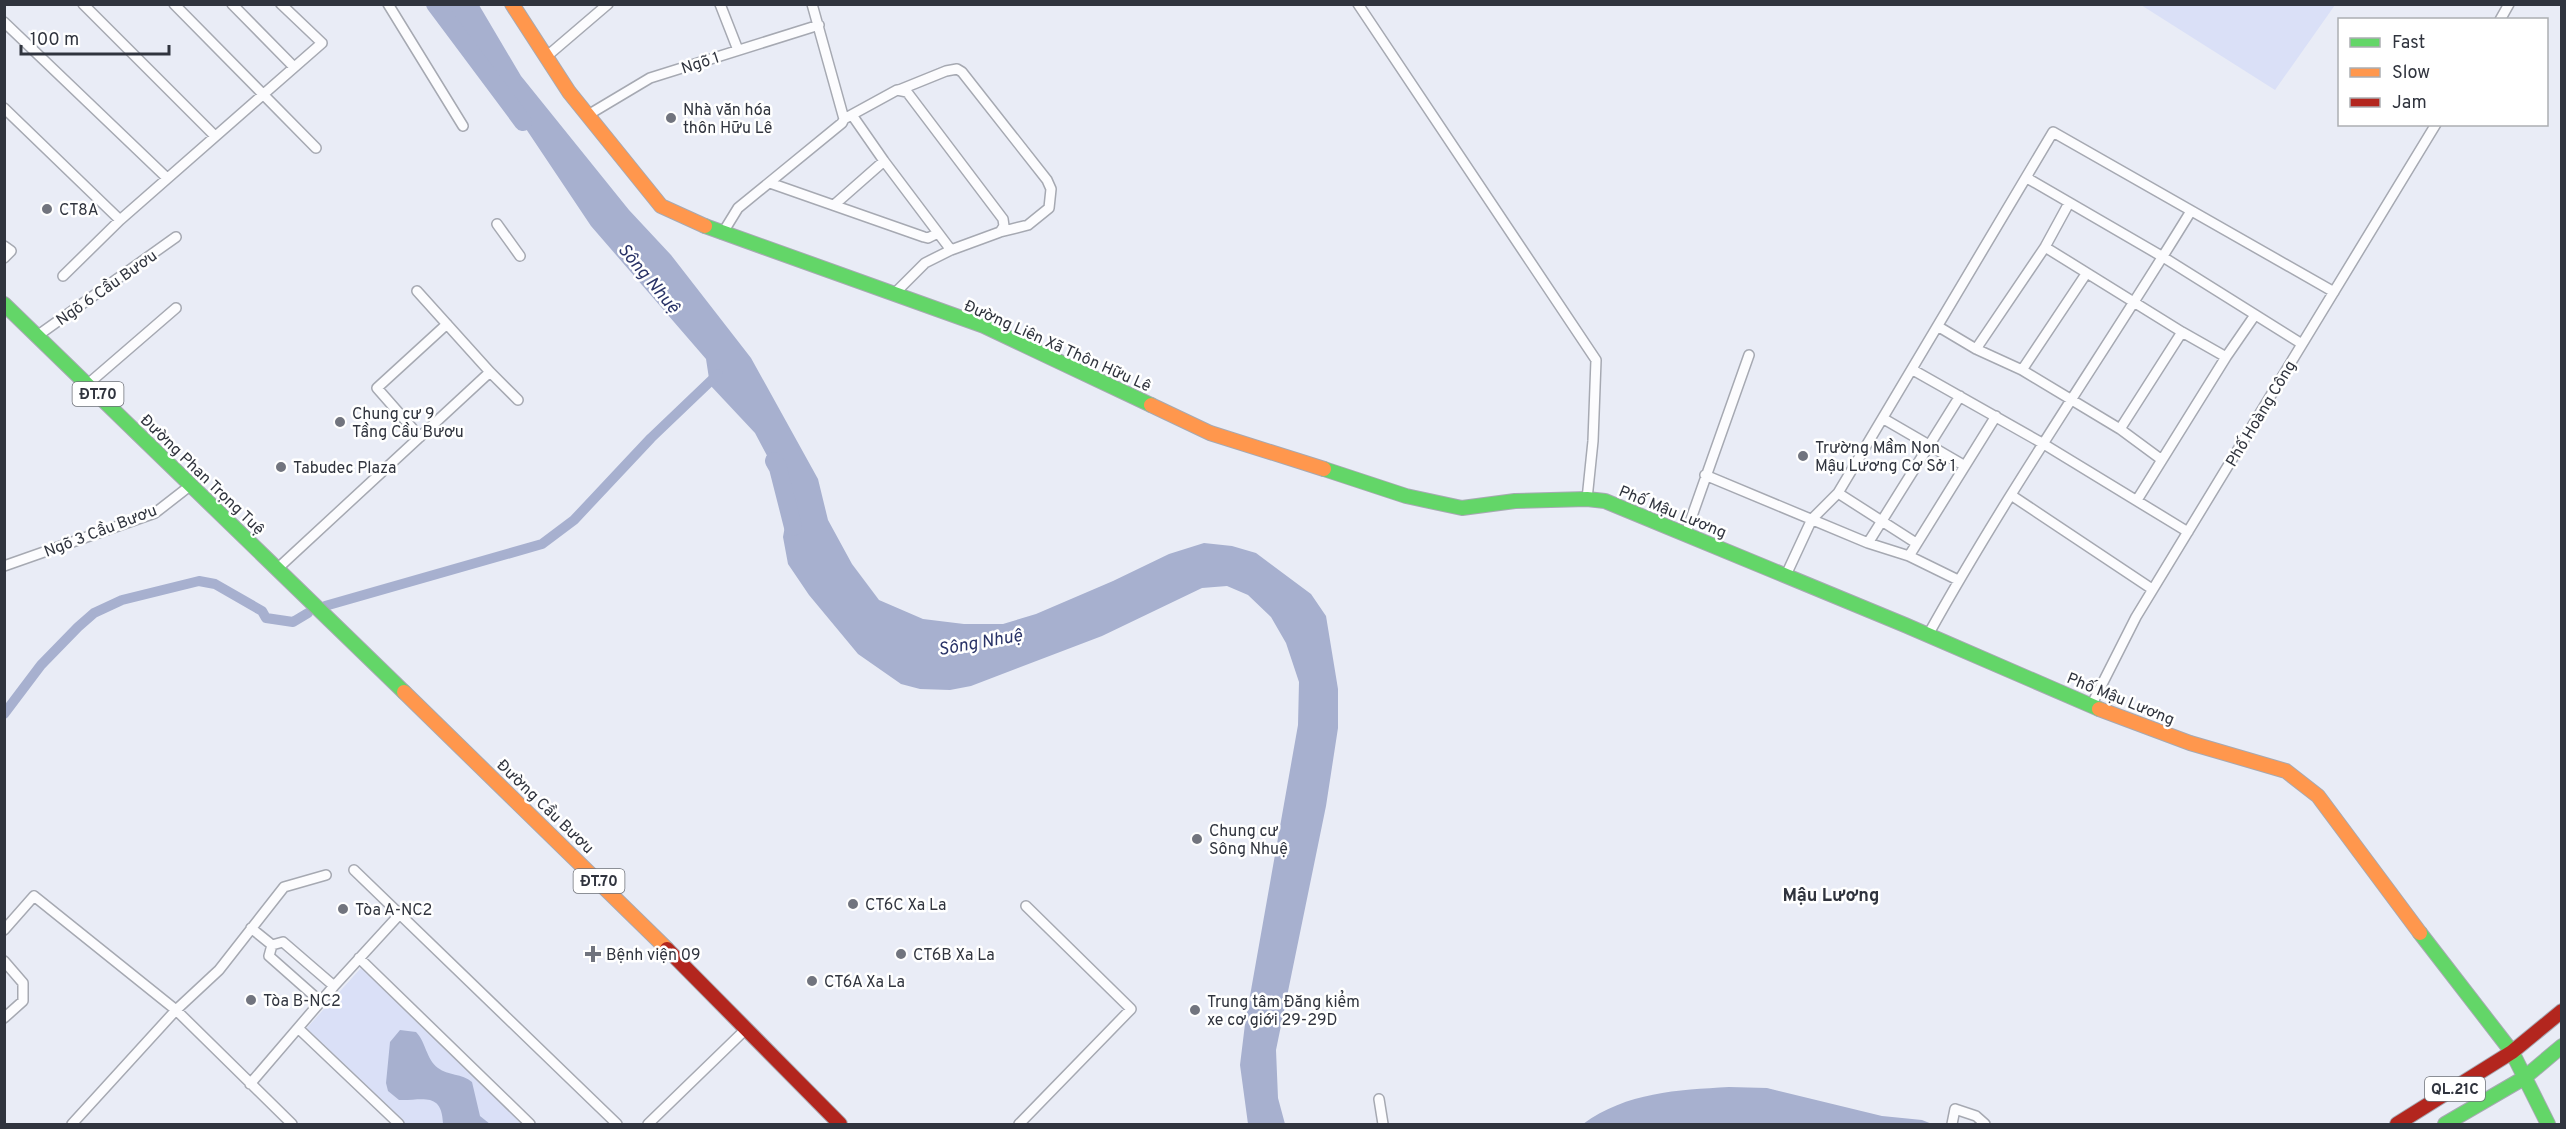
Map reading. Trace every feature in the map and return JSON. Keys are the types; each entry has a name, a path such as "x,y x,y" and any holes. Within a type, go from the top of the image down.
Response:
{"main road":[{"name":"Đường Liên Xã Thôn Hữu Lê","path":"512,4 546,57 588,115 661,206 722,234 984,326 1210,433 1406,496 1462,508 1515,501 1587,499"},
{"name":"Đường Phan Trọng Tuệ","path":"4,304 352,643"},
{"name":"Phố Mậu Lương","path":"1587,499 1605,501 1686,533 1928,634 2091,706 2190,743 2286,771 2318,796 2512,1052 2548,1125"},
{"name":"Đường Cầu Bươu","path":"352,643 602,884 840,1125"},
{"name":"QL.21C","path":"2397,1125 2512,1052 2562,1011"},
{"name":"QL.21C","path":"2445,1125 2524,1078 2562,1046"}],"street":[{"path":"83,4 215,136"},
{"path":"174,4 316,148"},
{"path":"232,4 294,67"},
{"path":"63,276 120,220 322,43 282,4"},
{"path":"388,4 463,126"},
{"path":"546,57 608,4"},
{"path":"720,4 738,50"},
{"path":"812,4 848,117 951,250"},
{"path":"1358,4 1596,360 1593,441 1587,499"},
{"path":"2501,18 2509,4"},
{"path":"4,22 167,178"},
{"name":"Ngõ 1","path":"588,115 650,78 819,25"},
{"path":"722,234 738,208 848,117 897,90 957,69 962,72 1047,180 1051,189 1049,207 1028,225 1000,232 951,250 915,270 894,294"},
{"path":"897,90 910,96 1003,219 1004,226 1000,232"},
{"path":"4,108 120,220"},
{"name":"Phố Hoàng Công","path":"2091,706 2152,589 2435,126"},
{"path":"1786,575 1812,519 1838,493 1939,327 2053,132 2334,292"},
{"path":"834,205 884,161"},
{"path":"2026,178 2163,257 2302,344"},
{"path":"770,183 924,237 928,238 938,233"},
{"path":"1976,350 2045,247 2069,202"},
{"path":"1928,634 1958,580 2042,443 2072,401 2191,211"},
{"path":"497,224 520,256"},
{"name":"Ngõ 6 Cầu Bươu","path":"37,336 176,237"},
{"path":"2045,247 2226,357"},
{"path":"2022,370 2086,274"},
{"path":"417,291 518,400"},
{"path":"87,384 176,308"},
{"path":"2137,500 2226,357 2255,315"},
{"path":"420,437 377,388 447,324"},
{"path":"1939,327 1976,350 2022,370 2120,429 2162,460"},
{"path":"2120,429 2182,332"},
{"path":"1686,533 1749,355"},
{"path":"1913,370 2042,443 2188,532"},
{"path":"277,569 490,372"},
{"path":"1868,543 1960,396"},
{"path":"1909,556 1996,416"},
{"path":"1884,419 1965,466"},
{"path":"1706,475 1868,543 1909,556 1958,580"},
{"name":"Ngõ 3 Cầu Bươu","path":"4,566 154,513 191,485"},
{"path":"1838,493 1916,543"},
{"path":"2011,495 2152,589"},
{"path":"354,870 617,1125"},
{"path":"72,1125 176,1010 219,970 284,887 326,875"},
{"path":"6,924 34,896 176,1010 292,1125"},
{"path":"1019,1125 1131,1009 1026,906"},
{"path":"250,1084 334,986 399,915"},
{"path":"251,928 272,945"},
{"path":"272,945 283,942 334,986"},
{"path":"272,945 269,956 321,1002"},
{"path":"359,958 530,1125"},
{"path":"4,961 23,983 23,1001 4,1018"},
{"path":"299,1029 399,1125"},
{"path":"648,1125 746,1029"},
{"path":"1379,1099 1383,1125"},
{"path":"1952,1125 1955,1109 1976,1116 1985,1125"}],"shaded area":[{"path":"2141,5 2335,5 2275,90"},
{"path":"361,968 523,1124 405,1124 305,1030"}],"water":[{"path":"443,5 479,5 521,76 629,210 671,255 751,358 818,479 828,520 852,564 879,600 923,619 964,624 1003,624 1036,614 1169,554 1204,543 1232,546 1256,553 1311,594 1326,616 1338,689 1338,728 1326,806 1276,1050 1278,1098 1285,1124 1248,1124 1240,1065 1245,1024 1298,725 1299,682 1286,643 1271,617 1248,595 1227,586 1202,588 1102,636 971,686 950,690 920,689 901,684 858,654 809,595 788,564 783,537 787,493 755,433 710,385 706,359 591,226"},
{"path":"400,1030 416,1032 431,1060 438,1068 472,1082 480,1116 490,1124 443,1124 442,1114 435,1102 423,1099 399,1100 388,1091 386,1083 390,1042"},
{"path":"1729,1087 1767,1088 1882,1116 1922,1120 1932,1124 1583,1124 1600,1113 1635,1099 1672,1092"}],"waterway":[{"name":"Sông Nhuệ","path":"435,4 523,122"},
{"path":"325,606 542,544 574,520 651,438 718,374"},
{"name":"Sông Nhuệ","path":"774,461 778,468 793,527"},
{"path":"4,714 41,665 78,627 94,613 122,600 199,581 215,584 262,611 266,618 293,622 308,613"}],"traffic: fast":[{"path":"705,226 984,326 1151,405"},
{"path":"4,304 404,692"},
{"path":"1324,469 1406,496 1462,508 1515,501 1587,499 1605,501 1905,625 2099,709"},
{"path":"2420,933 2512,1052 2548,1124"},
{"path":"2445,1124 2524,1078 2562,1046"}],"traffic: slow":[{"path":"512,4 569,92 661,206 705,226"},
{"path":"1151,405 1210,433 1324,469"},
{"path":"404,692 667,949"},
{"path":"2099,709 2190,743 2286,771 2318,796 2420,933"}],"traffic: jam":[{"path":"667,949 840,1124"},
{"path":"2397,1124 2512,1052 2562,1011"}],"place":[{"name":"Nhà văn hóa thôn Hữu Lê","path":"671,118"},
{"name":"CT8A","path":"47,209"},
{"name":"Chung cư 9 Tầng Cầu Bươu","path":"340,422"},
{"name":"Trường Mầm Non Mậu Lương Cơ Sở 1","path":"1803,456"},
{"name":"Tabudec Plaza","path":"281,467"},
{"name":"Chung cư Sông Nhuệ","path":"1197,839"},
{"name":"CT6C Xa La","path":"853,904"},
{"name":"Tòa A-NC2","path":"343,909"},
{"name":"Bệnh viện 09","path":"593,954"},
{"name":"CT6B Xa La","path":"901,954"},
{"name":"CT6A Xa La","path":"812,981"},
{"name":"Tòa B-NC2","path":"251,1000"},
{"name":"Trung tâm Đăng kiểm xe cơ giới 29-29D","path":"1195,1010"}],"district":[{"name":"Mậu Lương","path":"1831,895"}]}
